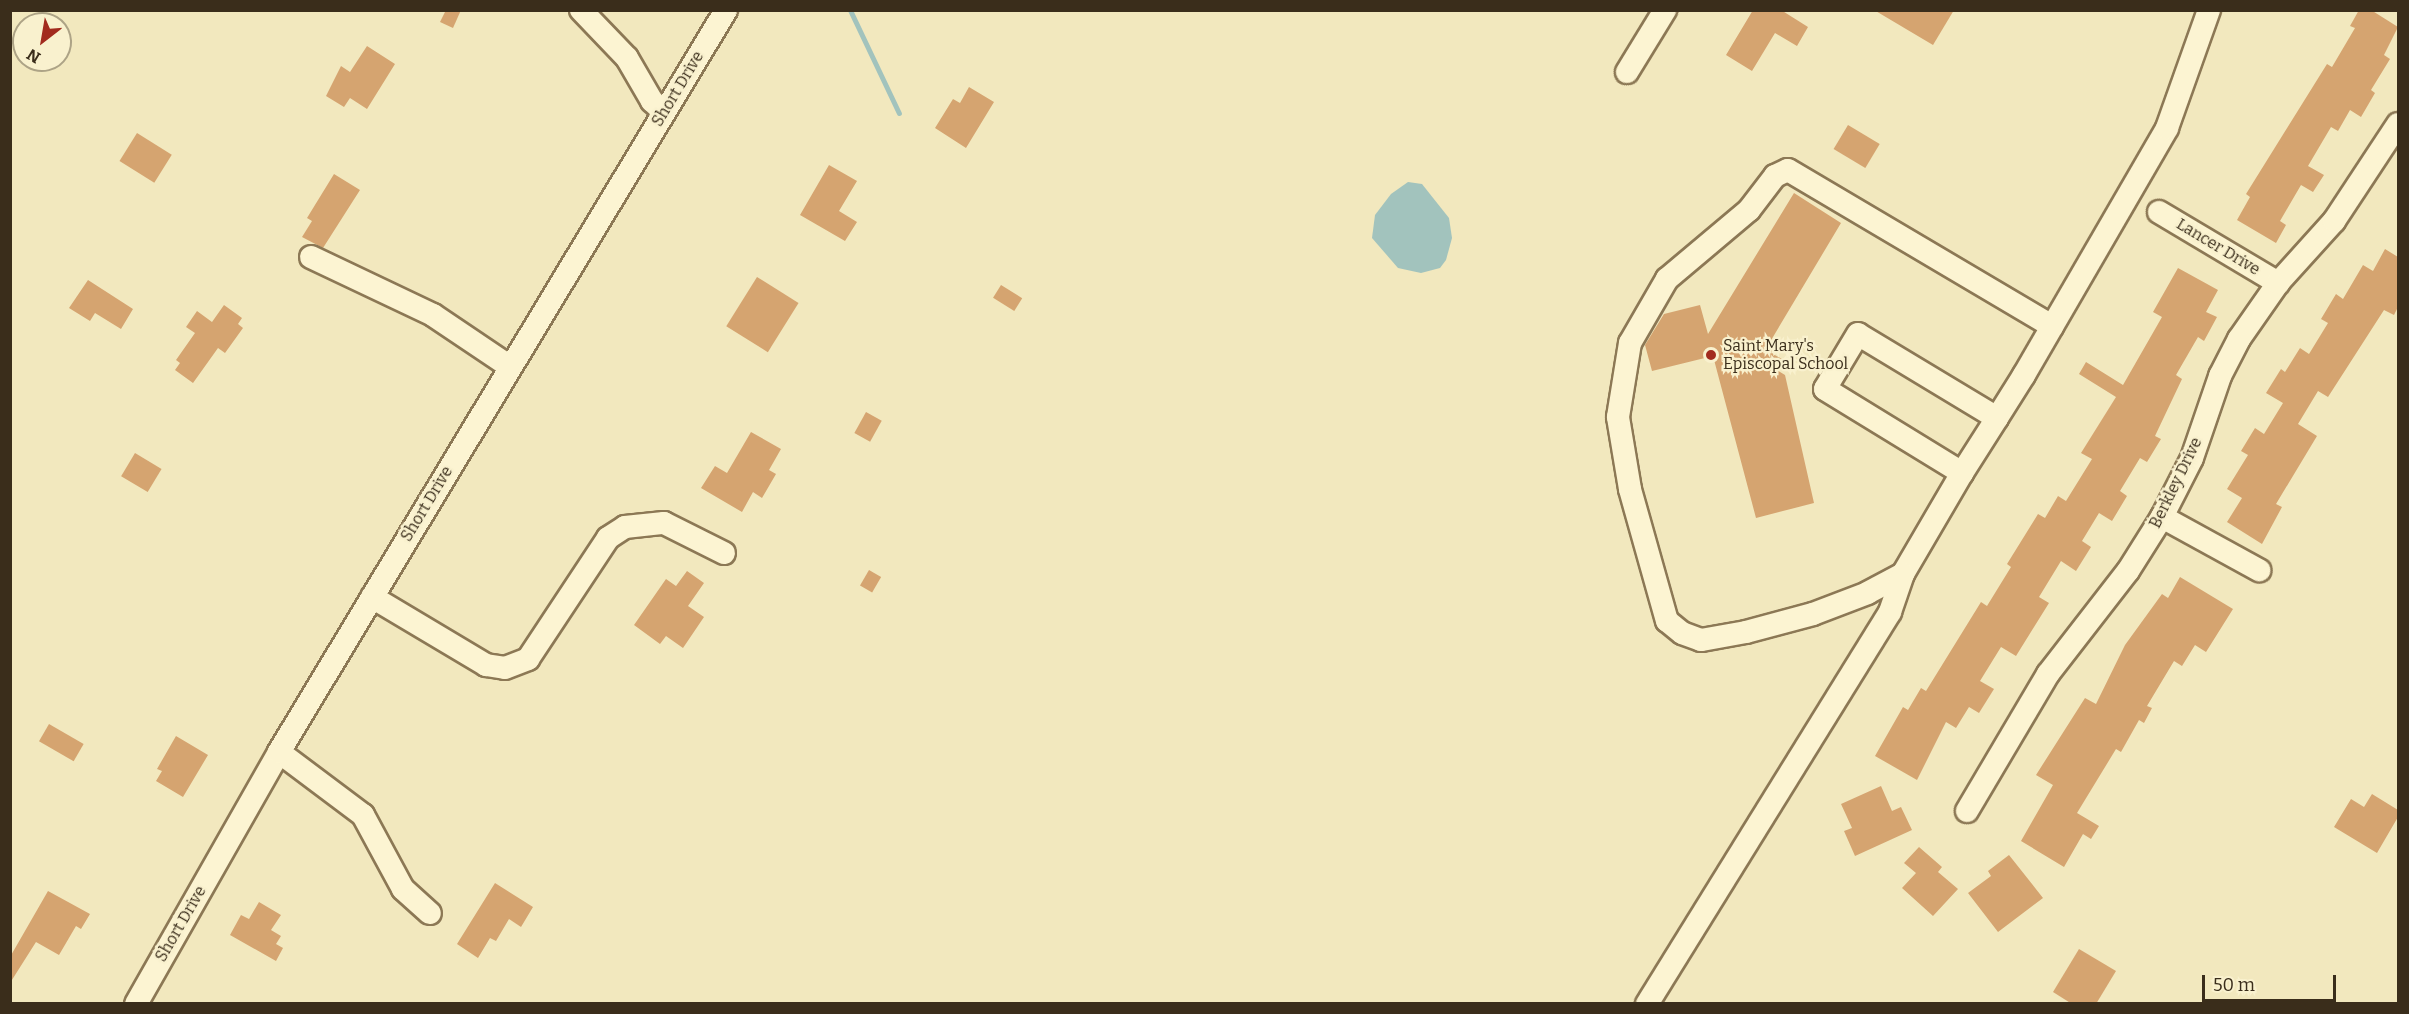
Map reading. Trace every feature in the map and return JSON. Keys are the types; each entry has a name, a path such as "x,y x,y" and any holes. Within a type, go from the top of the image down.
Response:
{"street":[{"path":"580,10 627,58 652,101 664,112"},
{"name":"Short Drive","path":"136,1004 279,752 509,366 726,10"},
{"path":"1627,72 1665,10"},
{"path":"1647,1004 1890,612 1903,574 2052,326 2167,128 2209,10"},
{"name":"Berkley Drive","path":"1967,811 2048,674 2128,572 2162,516 2192,458 2220,376 2278,283 2334,221 2398,124"},
{"path":"1903,574 1868,593 1813,614 1746,632 1701,640 1682,633 1667,621 1630,489 1618,417 1630,343 1667,279 1749,210 1775,176 1788,170 2052,326"},
{"name":"Lancer Drive","path":"2158,212 2278,283"},
{"path":"311,257 433,315 509,366"},
{"path":"1962,473 1825,389 1858,334 1997,418"},
{"path":"2162,516 2259,570"},
{"path":"372,597 486,665 505,668 518,666 528,658 608,538 625,527 664,523 724,554"},
{"path":"279,752 363,815 403,889 430,913"}],"water":[{"path":"1408,182 1422,184 1449,218 1452,238 1446,260 1440,268 1421,273 1398,268 1372,238 1375,215 1391,194"}],"building":[{"path":"446,10 461,10 453,28 440,22"},
{"path":"1753,10 1781,10 1808,27 1797,46 1775,33 1752,71 1726,55"},
{"path":"1874,10 1954,10 1933,45"},
{"path":"2359,10 2371,10 2398,27 2384,55 2390,59 2371,90 2375,93 2361,117 2350,110 2338,131 2331,127 2308,166 2324,175 2313,192 2301,185 2280,221 2286,225 2276,243 2237,220 2250,197 2246,194 2327,64 2332,67 2355,28 2350,26"},
{"path":"367,46 395,64 367,109 350,98 344,107 326,96 341,66 350,72"},
{"path":"969,87 994,102 966,148 935,128 953,99 960,103"},
{"path":"1848,125 1880,144 1865,168 1834,149"},
{"path":"137,133 172,155 154,183 120,161"},
{"path":"829,165 857,181 839,211 857,222 845,241 800,215"},
{"path":"334,174 360,190 323,248 302,237 312,221 307,218"},
{"name":"Saint Mary's Episcopal School","path":"1794,193 1841,223 1770,342 1773,354 1782,359 1775,369 1785,375 1814,503 1756,518 1713,356 1652,371 1645,345 1664,314 1700,305 1708,334"},
{"path":"2385,249 2398,257 2398,307 2394,315 2384,310 2328,397 2318,391 2298,424 2317,436 2276,504 2282,507 2262,544 2227,522 2242,498 2227,489 2248,455 2241,451 2255,428 2264,434 2283,403 2266,393 2281,369 2285,372 2300,348 2309,354 2328,323 2321,319 2336,294 2343,299 2363,265 2373,271"},
{"path":"2178,268 2218,290 2206,312 2217,317 2204,341 2198,337 2176,375 2182,379 2155,436 2161,439 2147,462 2140,458 2120,491 2127,496 2112,521 2099,513 2082,541 2091,547 2076,571 2061,561 2039,597 2049,603 2016,656 2001,647 1980,681 1994,689 1979,713 1969,707 1956,728 1946,722 1917,780 1875,756 1903,707 1908,710 1921,688 1926,691 1981,602 1987,606 2011,567 2007,564 2038,514 2045,518 2058,496 2066,501 2092,459 2081,453 2116,397 2079,374 2086,362 2123,385 2162,317 2153,312"},
{"path":"757,277 799,303 768,352 726,326"},
{"path":"88,280 133,309 121,329 95,313 90,321 69,308"},
{"path":"1001,285 1022,298 1014,311 993,298"},
{"path":"224,305 242,318 238,324 243,328 225,353 218,348 193,383 175,370 180,363 176,360 195,333 186,327 197,311 212,322"},
{"path":"866,412 882,421 870,442 854,433"},
{"path":"751,432 781,449 769,470 776,474 762,498 753,492 742,512 701,488 715,466 727,473"},
{"path":"135,453 162,469 148,492 121,476"},
{"path":"869,570 881,577 872,593 860,586"},
{"path":"687,571 704,583 688,606 704,617 683,648 666,636 660,644 634,625 666,579 676,586"},
{"path":"2180,577 2233,609 2206,652 2195,645 2182,666 2174,661 2147,706 2152,708 2144,723 2139,720 2121,752 2116,749 2077,813 2099,826 2091,839 2083,834 2064,867 2021,841 2053,785 2036,775 2085,698 2096,704 2125,645 2162,594 2168,598"},
{"path":"49,724 84,744 74,761 39,741"},
{"path":"176,736 208,755 183,797 156,781 162,771 157,769"},
{"path":"1881,786 1892,811 1901,807 1912,830 1855,856 1844,831 1852,828 1841,804"},
{"path":"2372,794 2398,810 2398,817 2377,853 2334,827 2351,799 2364,807"},
{"path":"1919,847 1942,867 1938,872 1958,889 1933,916 1902,888 1916,873 1904,863"},
{"path":"2009,855 2043,898 1998,932 1968,893 1991,876 1988,871"},
{"path":"495,883 533,907 521,927 509,919 496,941 490,938 478,958 457,944"},
{"path":"48,891 90,914 81,929 76,926 59,955 36,942 10,983 10,957"},
{"path":"259,902 281,915 271,930 281,936 276,944 283,948 276,961 230,935 241,915 249,919"},
{"path":"2079,949 2116,971 2096,1004 2072,1004 2053,992"}],"waterway":[{"path":"850,10 899,113"}],"place":[{"name":"Saint Mary's Episcopal School","path":"1711,355"}]}
